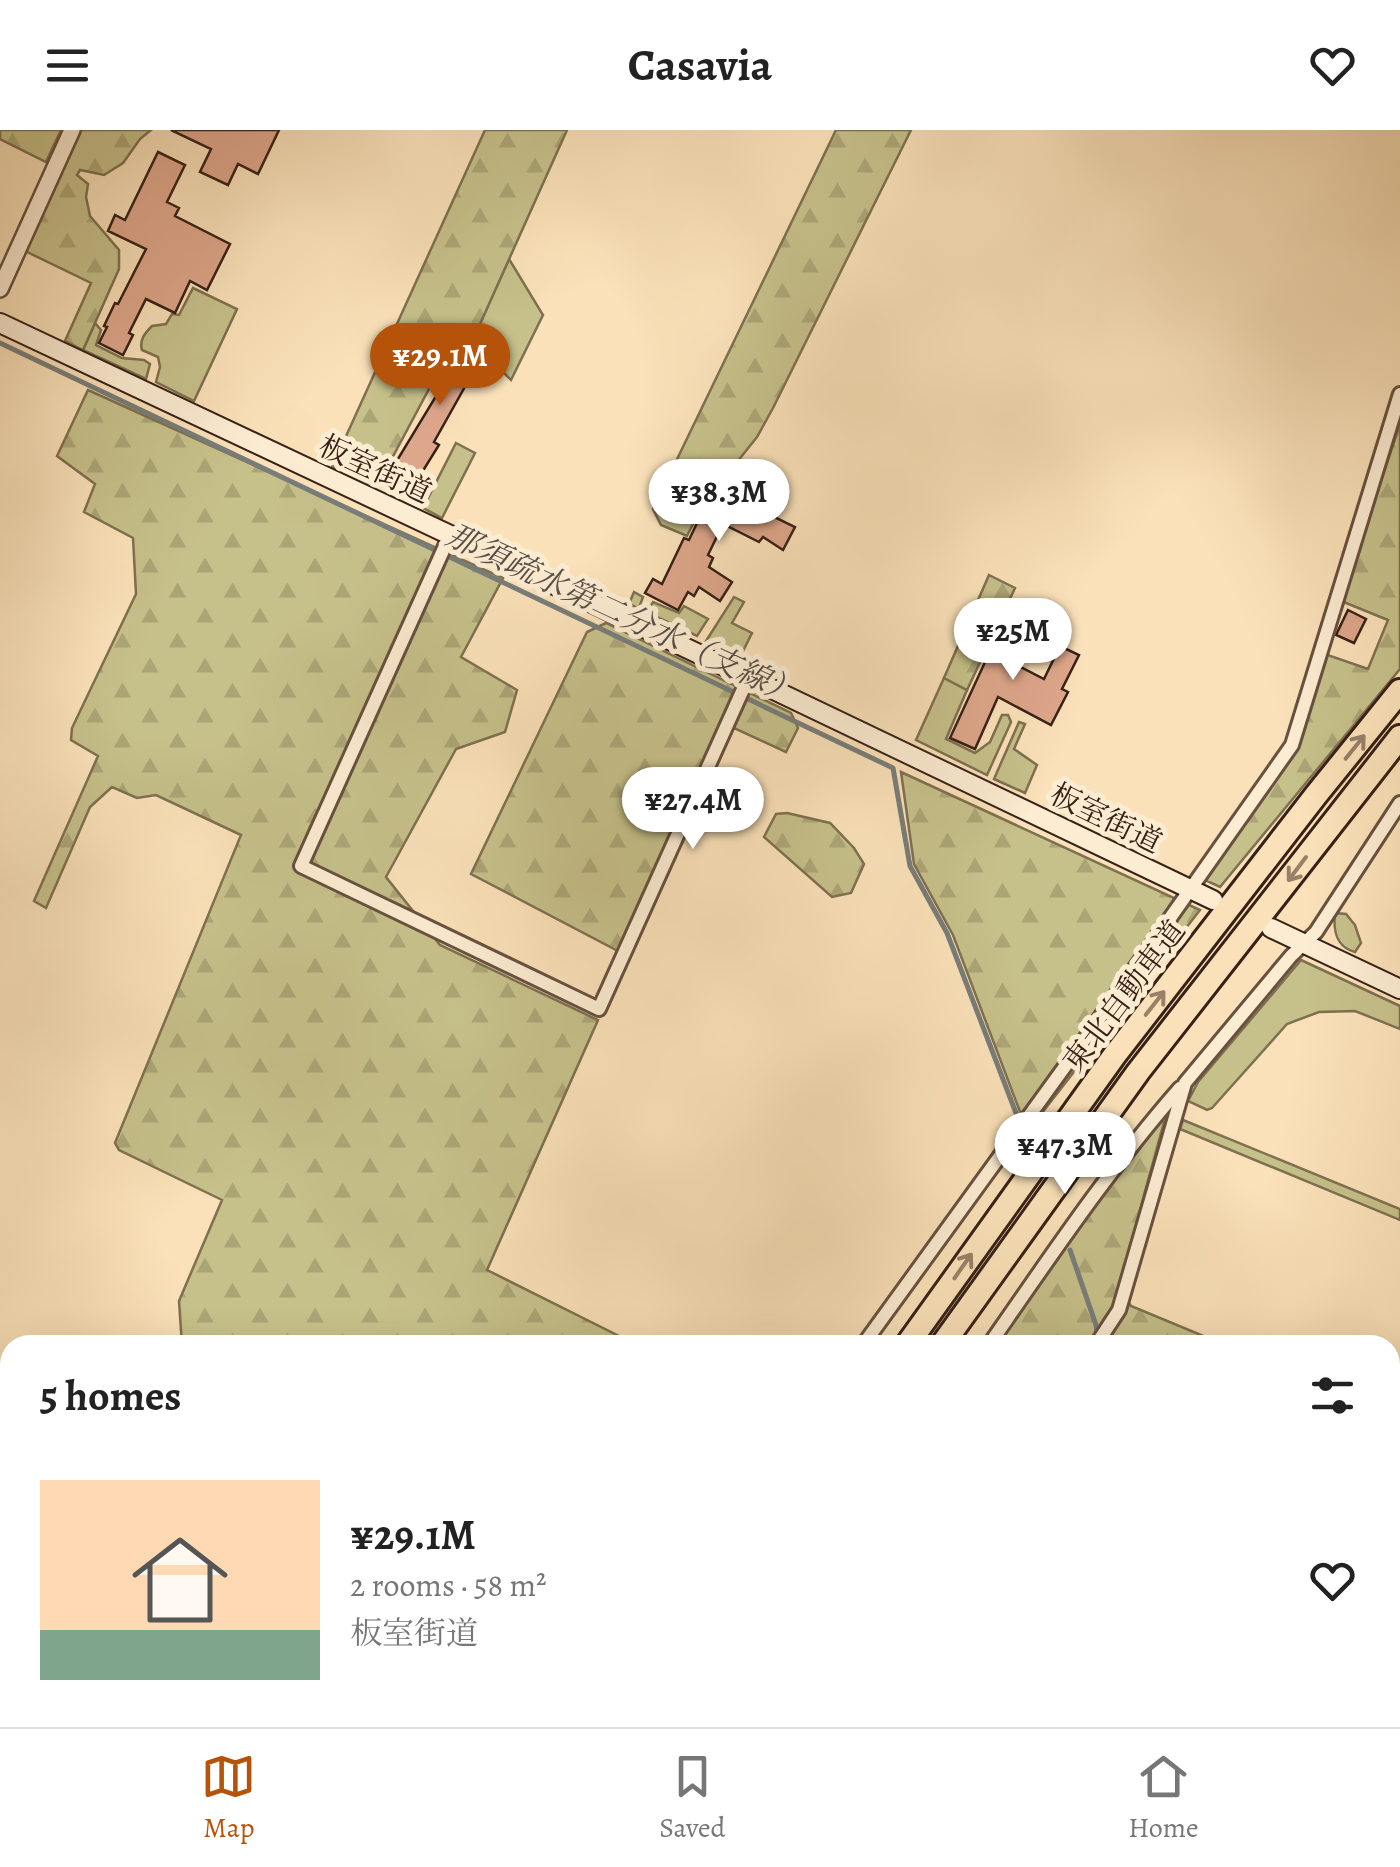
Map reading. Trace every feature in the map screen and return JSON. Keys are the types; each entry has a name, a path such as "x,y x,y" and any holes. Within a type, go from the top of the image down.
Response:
{"highway":[{"name":"東北自動車道","path":"914,1335 1126,1041 1400,691"},
{"name":"東北自動車道","path":"949,1335 1138,1072 1400,737"}],"main road":[{"name":"板室街道","path":"0,324 450,534 1213,900"},
{"path":"1271,928 1400,989"}],"street":[{"path":"0,289 72,130"},
{"path":"869,1335 1292,745 1400,394"},
{"path":"450,534 301,866 599,1009 749,676"},
{"path":"996,1335 1139,1135 1291,956 1316,932 1400,803"},
{"path":"1103,1335 1119,1310 1185,1083"}],"green space":[{"path":"0,130 61,130 46,162 0,139"},
{"path":"80,130 151,130 123,163 104,175 80,170 77,175 88,184 90,216 119,250 119,269 83,350 65,341 91,283 23,250"},
{"path":"485,130 567,130 480,324 460,331 383,475 368,483 332,467"},
{"path":"836,130 911,130 757,437 729,472 716,478 687,536 661,525 653,509"},
{"path":"509,259 543,315 511,380 492,361 489,346 460,330 480,324"},
{"path":"193,288 237,309 194,401 156,382 158,357 141,346 152,326 166,324 172,314 179,315"},
{"path":"95,323 101,330 96,345 122,358 150,364 146,379 83,350"},
{"path":"88,390 503,578 461,657 517,690 505,732 456,749 386,877 440,945 598,1020 487,1270 617,1335 181,1335 179,1301 222,1200 119,1150 115,1143 241,835 156,795 137,798 112,787 90,807 46,908 34,901 98,756 71,740 72,728 136,594 133,538 84,512 95,484 57,456"},
{"path":"1400,424 1400,669 1220,887 1207,881 1207,873 1286,766 1325,654 1368,669 1388,620 1341,601"},
{"path":"456,443 475,453 442,518 423,508"},
{"path":"989,575 1015,588 967,690 944,678"},
{"path":"634,592 643,597 640,605 649,609 653,602 679,613 684,606 708,619 697,636 629,604"},
{"path":"734,597 744,602 732,623 752,633 740,657 706,641"},
{"path":"606,623 791,713 798,728 786,752 721,722 618,951 471,874 587,632"},
{"path":"944,678 967,690 946,739 975,753 990,742 1002,715 1008,715 1011,722 987,775 916,740"},
{"path":"1019,722 1025,724 1014,749 1037,765 1025,793 994,779"},
{"path":"901,772 1200,910 1031,1127 1022,1117 953,935 914,864"},
{"path":"776,814 830,823 854,848 864,864 851,893 832,897 764,837"},
{"path":"1335,913 1346,914 1355,925 1361,943 1355,952 1337,937"},
{"path":"1301,960 1400,1006 1400,1029 1355,1011 1319,1012 1287,1024 1212,1108 1207,1110 1188,1101 1198,1082"},
{"path":"1161,1117 1164,1122 1119,1287 1131,1306 1201,1335 998,1335"},
{"path":"1183,1120 1400,1209 1400,1220 1180,1129"}],"building":[{"path":"171,130 279,130 258,174 238,164 228,185 200,172 211,149"},
{"path":"158,152 185,165 167,202 179,208 175,216 230,244 207,290 190,281 175,313 146,299 123,355 99,343 115,303 118,304 146,249 108,231 115,215 125,220"},
{"path":"461,334 483,346 477,356 481,358 434,442 439,445 416,482 393,467 444,383 436,378"},
{"path":"749,480 769,490 768,514 795,527 783,550 763,537 759,542 723,524 708,555 713,558 709,567 732,582 720,601 699,587 694,596 688,592 678,610 645,593 653,579 662,584 707,502 723,509 736,481 746,486"},
{"path":"1009,610 1033,622 1013,663 1044,679 1060,646 1079,655 1062,689 1068,692 1051,725 998,697 975,749 950,738"},
{"path":"1348,610 1366,619 1354,643 1336,635"}],"waterway":[{"name":"那須疏水第二分水（支線）","path":"0,343 893,768 910,866 947,933 1016,1113"},
{"name":"那須疏水第二分水（支線）","path":"1070,1250 1098,1335"}]}
